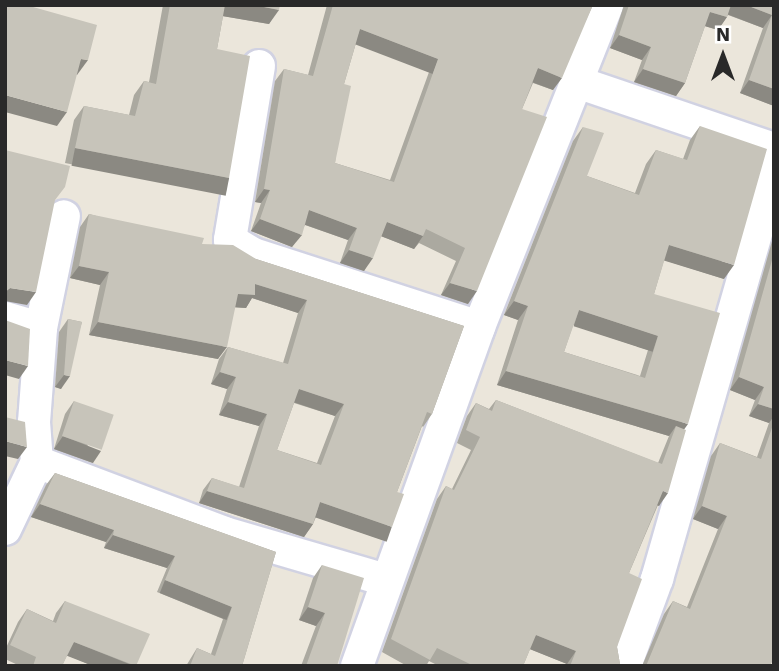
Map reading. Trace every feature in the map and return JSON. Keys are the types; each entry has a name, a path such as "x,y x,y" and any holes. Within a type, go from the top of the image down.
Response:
{"street":[{"path":"357,666 479,327 607,5"},
{"path":"260,66 230,240 253,254 479,327"},
{"path":"577,82 774,149"},
{"path":"625,666 657,579 774,170"},
{"path":"5,529 37,462 34,422 41,328 64,216"},
{"path":"5,318 41,328"},
{"path":"37,462 225,533 386,580"}],"building":[{"path":"5,5 26,5 97,25 88,60 81,59 67,112 5,95"},
{"path":"170,5 225,5 217,49 250,56 229,178 75,148 84,106 135,116 144,81 156,84"},
{"path":"254,5 280,5 279,10"},
{"path":"333,5 593,5 562,78 538,68 522,109 547,117 477,291 450,283 465,248 426,229 423,236 387,222 373,258 349,250 357,228 309,210 302,235 260,219 270,190 264,189 284,69 313,76","holes":["360,29 438,59 394,182 335,163 351,86 344,84"]},
{"path":"629,5 731,5 727,17 710,12 685,83 643,69 651,47 619,35"},
{"path":"746,5 774,5 774,89 749,80 772,15"},
{"path":"700,126 767,149 734,265 669,245 654,294 720,313 688,424 506,371 528,306 514,301 583,127 604,133 587,176 639,195 656,150 687,160","holes":["579,310 658,336 645,378 564,352"]},
{"path":"5,150 70,166 65,187 55,200 36,292 10,288 5,292"},
{"path":"89,214 204,238 202,244 233,245 256,259 464,326 432,414 427,412 397,492 404,494 392,527 320,502 313,524 207,491 212,478 244,488 267,414 228,402 236,377 220,372 228,347 288,364 307,300 255,284 255,295 238,294 227,347 98,322 109,272 79,266","holes":["299,389 344,404 321,465 277,450"]},
{"path":"774,253 774,409 758,404 764,387 739,377"},
{"path":"68,319 82,322 70,376 64,375"},
{"path":"5,320 30,329 28,366 5,360"},
{"path":"496,400 662,464 676,426 686,430 668,493 663,491 629,573 642,579 617,647 622,666 570,666 576,651 536,635 523,666 474,666 437,648 430,660 391,639 446,486 454,490 480,437 466,430 476,403 492,411"},
{"path":"74,401 114,415 102,450 62,436"},
{"path":"5,417 25,422 27,447 5,441"},
{"path":"774,422 774,656 770,666 646,666 673,601 690,609 727,516 702,506 720,443 761,459"},
{"path":"55,473 276,552 242,666 190,666 197,648 215,656 232,607 165,580 175,556 113,535 114,530 40,504"},
{"path":"322,565 364,578 337,666 306,666 325,613 308,607"},
{"path":"65,601 150,634 136,666 74,642 62,666 33,666 36,657 10,645 27,609 56,623"}]}
